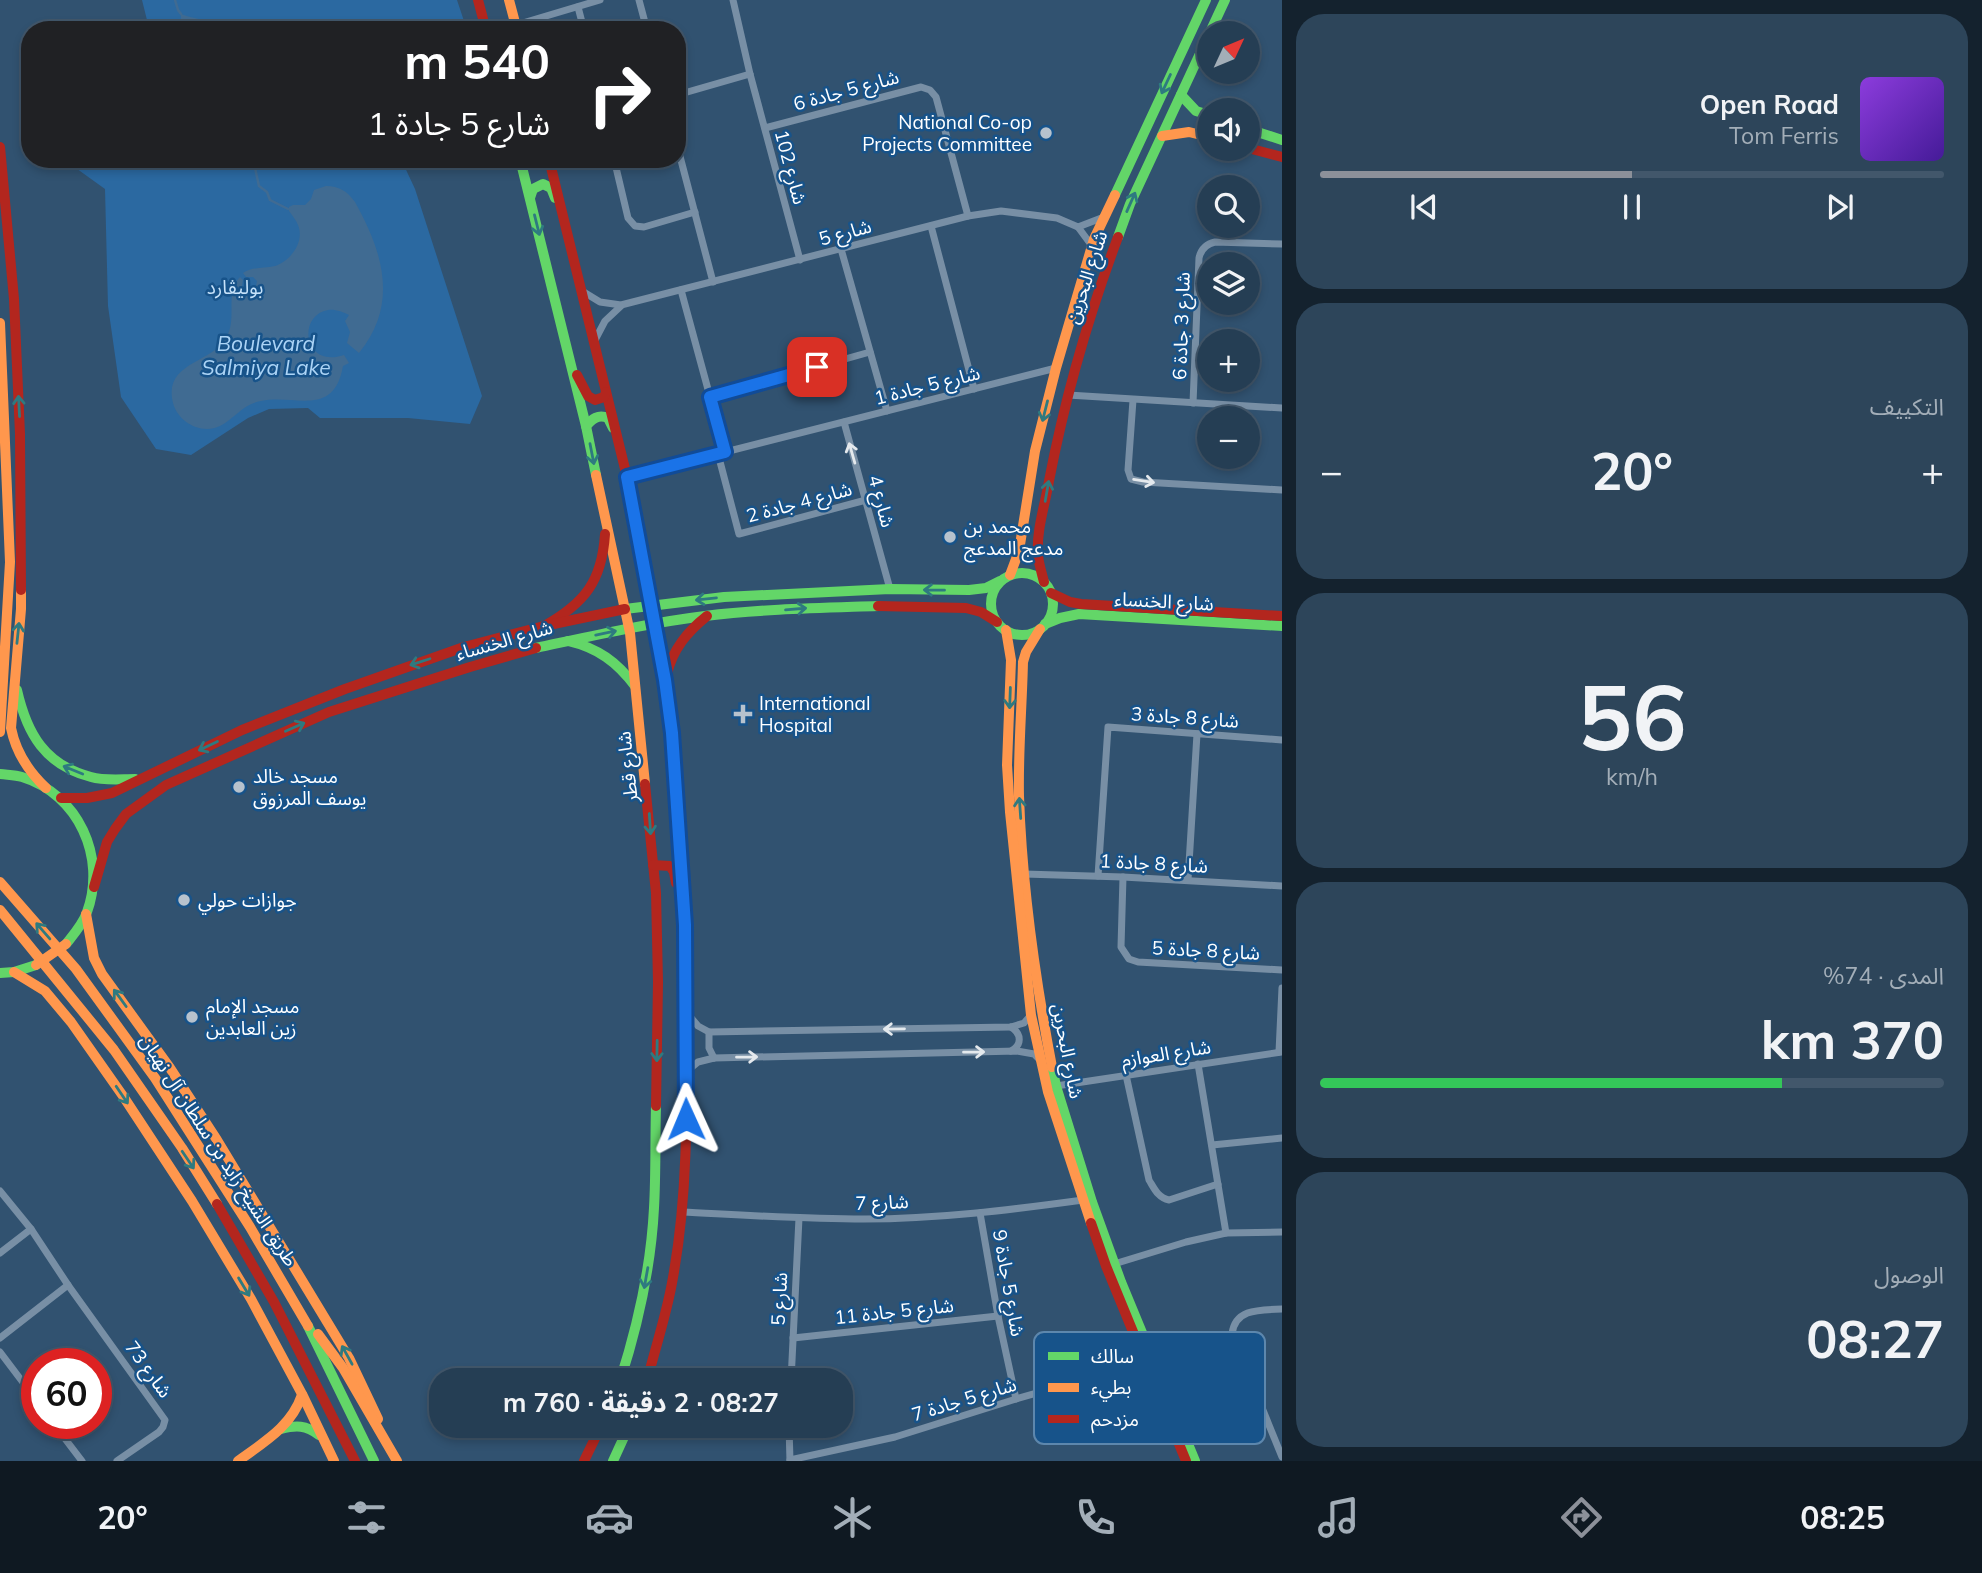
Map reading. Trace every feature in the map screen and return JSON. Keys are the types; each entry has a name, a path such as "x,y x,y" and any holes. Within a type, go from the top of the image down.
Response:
{"main road":[{"path":"478,0 484,21"},
{"path":"509,0 514,21"},
{"name":"شارع البحرين","path":"1010,575 1019,551 1035,451 1056,368 1092,247 1206,0"},
{"name":"شارع البحرين","path":"1215,21 1225,0"},
{"path":"1185,43 1194,40 1197,42"},
{"name":"شارع البحرين","path":"1044,582 1038,556 1040,529 1068,395 1096,296 1130,204 1197,59"},
{"path":"1181,95 1197,111"},
{"path":"1162,136 1189,132 1197,134"},
{"path":"1260,133 1282,140"},
{"path":"0,147 14,299 20,434 21,609 11,728 13,742 32,775 61,799 77,817 88,839 94,862 94,887"},
{"path":"1260,151 1282,157"},
{"name":"شارع قطر","path":"522,168 586,426 629,628 650,821 656,893 658,971 655,1199 646,1281 634,1338 624,1368"},
{"path":"550,168 627,477 652,606 672,733 685,925 687,1142 682,1212 672,1284 650,1368"},
{"path":"530,199 533,189 538,185 547,185 551,188 565,223"},
{"path":"0,323 10,562 0,732"},
{"path":"570,364 589,396 600,400 607,392"},
{"path":"586,426 592,418 604,416 610,421 618,440"},
{"path":"1035,451 1040,462 1053,461"},
{"path":"544,626 564,615 582,600 594,582 603,561 605,513"},
{"path":"1028,573 1044,582 1051,593 1052,610 1042,627 1023,635 1006,630 993,614 992,597 1000,582 1010,575 1028,573"},
{"name":"شارع الخنساء","path":"61,799 112,793 242,730 345,688 464,647 544,626 625,609 724,597 890,589 969,590 986,588 1000,582"},
{"name":"شارع الخنساء","path":"1051,593 1081,604 1282,616"},
{"name":"شارع الخنساء","path":"86,914 107,842 126,814 166,785 329,712 528,650 629,628 707,616 806,608 939,607 966,608 981,612 997,622"},
{"name":"شارع الخنساء","path":"1042,627 1059,618 1079,614 1282,625"},
{"path":"665,680 678,643 691,628 707,616"},
{"name":"شارع البحرين","path":"1042,627 1026,652 1023,663 1019,794 1024,874 1044,1023 1056,1086 1092,1202 1142,1332"},
{"name":"شارع البحرين","path":"1006,630 1011,660 1007,765 1031,1015 1048,1092 1106,1266 1134,1332"},
{"path":"568,641 589,646 608,656 624,670 636,687"},
{"path":"14,677 29,732 43,751 65,768 95,778 139,779"},
{"path":"0,774 21,777 46,788"},
{"path":"653,866 668,865 673,868 676,874 677,914 685,925"},
{"name":"طريق الشيخ زايد بن سلطان آل نهيان","path":"0,882 76,969 155,1078 301,1313 374,1461"},
{"name":"طريق الشيخ زايد بن سلطان آل نهيان","path":"0,910 113,1050 199,1176 259,1273 318,1382 355,1461"},
{"path":"86,914 94,958 102,974 170,1068 217,1140 334,1331 397,1461"},
{"path":"0,973 36,965 55,953 66,944 86,914"},
{"path":"14,972 45,991 57,1004 123,1096 192,1201 245,1288 302,1394 334,1461"},
{"path":"301,1313 343,1368 397,1461"},
{"path":"238,1461 281,1429 296,1413 302,1394"},
{"path":"281,1429 304,1426 322,1438"},
{"path":"584,1461 595,1438"},
{"path":"612,1461 623,1438"},
{"name":"شارع البحرين","path":"1179,1444 1186,1461"},
{"name":"شارع البحرين","path":"1188,1444 1195,1461"}],"street":[{"path":"537,21 600,0"},
{"path":"639,0 645,21"},
{"name":"شارع 102","path":"733,0 800,260"},
{"path":"578,7 582,21"},
{"path":"686,92 750,74"},
{"name":"شارع 5 جادة 6","path":"765,128 921,87 930,90 936,97 968,216"},
{"path":"616,168 628,218 635,226 644,227 695,212"},
{"path":"683,168 713,282"},
{"name":"شارع 5","path":"621,305 968,216 1001,211 1022,213 1057,218 1078,227"},
{"path":"1092,247 1078,227 1105,216"},
{"path":"930,226 974,389"},
{"name":"شارع 3 جادة 6","path":"1194,403 1199,258 1202,250 1215,242 1282,244"},
{"path":"841,249 887,411"},
{"path":"681,290 710,397 721,453"},
{"path":"581,291 600,302 621,305"},
{"path":"594,340 605,321 621,305"},
{"path":"710,397 870,352"},
{"name":"شارع 5 جادة 1","path":"627,477 1056,368"},
{"path":"1068,395 1282,408"},
{"path":"1133,400 1128,470 1130,479 1282,490"},
{"name":"شارع 4","path":"844,422 890,589"},
{"name":"شارع 4 جادة 2","path":"721,453 739,534 866,500"},
{"name":"شارع 8 جادة 3","path":"1098,876 1108,727 1282,740"},
{"path":"1188,880 1197,734"},
{"name":"شارع 8 جادة 1","path":"1024,874 1282,886"},
{"name":"شارع 8 جادة 5","path":"1123,877 1120,942 1122,951 1129,959 1138,962 1282,970"},
{"path":"1280,1052 1282,988"},
{"path":"685,1009 692,1021 709,1032 1011,1027 1024,1023 1031,1015"},
{"path":"1011,1027 1020,1037 1018,1046 1011,1052"},
{"path":"709,1032 709,1048 714,1058"},
{"path":"685,1075 698,1062 714,1058 1023,1051 1034,1054 1040,1060"},
{"name":"شارع العوازم","path":"1056,1086 1280,1052"},
{"path":"1198,1064 1226,1233"},
{"path":"1126,1075 1149,1180 1156,1192 1168,1200 1218,1184"},
{"path":"1212,1145 1282,1138"},
{"name":"شارع 73","path":"0,1191 31,1229 165,1420 159,1432 117,1461"},
{"name":"شارع 7","path":"682,1212 866,1219 980,1213 1083,1200"},
{"name":"شارع 5 جادة 9","path":"980,1213 1016,1399"},
{"name":"شارع 5","path":"792,1368 799,1218"},
{"path":"0,1253 31,1229"},
{"path":"1114,1264 1226,1233 1282,1232"},
{"path":"0,1338 68,1285"},
{"path":"1232,1332 1234,1325 1243,1314 1282,1309"},
{"name":"شارع 5 جادة 11","path":"793,1338 998,1316"},
{"path":"0,1352 21,1380"},
{"name":"شارع 5 جادة 7","path":"790,1460 895,1437 1034,1394"},
{"path":"1265,1415 1282,1457"},
{"path":"789,1438 790,1460"},
{"path":"65,1439 82,1461"}],"green space":[{"path":"142,0 457,0 464,21 147,21"},
{"name":"بوليڤارد","path":"76,168 405,168 415,189 482,396 470,424 408,418 320,418 308,408 269,409 248,418 191,455 156,449 121,397 108,306 105,189"}],"water":[{"path":"181,14 207,21 183,21"},
{"name":"Boulevard Salmiya Lake","path":"326,186 342,190 355,202 379,259 383,297 371,334 359,353 347,343 350,332 345,321 349,315 331,310 318,314 309,330 309,340 313,348 320,355 344,355 349,363 343,366 338,382 331,392 322,398 311,400 261,401 244,408 225,423 213,428 191,425 180,416 173,403 175,379 181,371 219,347 226,338 231,322 235,284 240,277 246,290 252,290 256,286 257,281 253,277 246,277 243,273 281,263 295,250 300,231 289,207 305,205 314,190"}],"waterway":[{"path":"175,0 181,14"},
{"path":"255,168 259,186 267,192 270,200 288,209"}],"traffic: fast":[{"path":"1115,195 1206,0"},
{"path":"1118,237 1130,204 1225,0"},
{"path":"1181,95 1197,111"},
{"path":"1260,133 1282,140"},
{"path":"522,168 596,475"},
{"path":"530,198 533,189 543,184 551,188 555,198"},
{"path":"586,426 593,419 601,417 608,418 613,428"},
{"path":"1022,573 1044,582 1053,604 1044,626 1022,635 1000,626 991,604 1000,582 1022,573"},
{"path":"625,609 724,597 890,589 969,590 986,588 1000,581"},
{"path":"536,648 705,616 769,610 878,606"},
{"path":"1045,624 1079,614 1282,626"},
{"path":"568,641 606,657 635,686"},
{"path":"17,690 26,720 40,746 61,765 96,778 135,779"},
{"path":"0,774 22,777 42,785 59,798 83,830 93,870 92,891 85,916 66,944"},
{"path":"0,973 36,965"},
{"path":"1052,1067 1092,1202 1142,1332"},
{"path":"624,1368 638,1317 650,1252 655,1195 656,1106"},
{"path":"308,1326 374,1461"},
{"path":"281,1429 301,1427 319,1435"},
{"path":"613,1461 624,1438"},
{"path":"1188,1444 1195,1461"}],"traffic: slow":[{"path":"509,0 515,21"},
{"path":"1162,136 1189,132 1197,134"},
{"path":"1010,575 1019,551 1035,451 1056,368 1094,239 1115,195"},
{"path":"0,323 10,562 0,732"},
{"path":"596,475 630,633 645,784"},
{"path":"642,557 672,733 685,925 686,1028"},
{"path":"21,590 11,728 24,761 46,788"},
{"path":"1040,629 1023,662 1019,796 1030,932 1052,1067"},
{"path":"1006,630 1011,660 1007,765 1010,812 1031,1015 1048,1092 1091,1223"},
{"path":"0,882 76,969 155,1078 250,1227 308,1326"},
{"path":"0,910 114,1050 217,1204"},
{"path":"86,914 94,958 102,974 170,1068 217,1140 349,1358 378,1419"},
{"path":"36,965 66,944"},
{"path":"14,972 45,991 71,1022 192,1201 251,1299 334,1461"},
{"path":"318,1334 343,1368 397,1461"},
{"path":"238,1461 284,1425 302,1395"}],"traffic: jam":[{"path":"478,0 484,21"},
{"path":"0,147 14,299 20,434 21,590"},
{"path":"1260,151 1282,157"},
{"path":"551,168 627,477 642,557"},
{"path":"1044,582 1038,556 1038,537 1055,450 1078,358 1118,237"},
{"path":"577,375 588,396 595,400 604,397 606,392"},
{"path":"544,626 570,609 589,589 600,565 605,534"},
{"path":"1051,593 1081,604 1282,616"},
{"path":"878,606 966,608 981,612 997,622"},
{"path":"61,798 87,798 112,793 242,730 345,689 464,647 625,609"},
{"path":"667,674 682,642 707,616"},
{"path":"94,887 107,842 115,829 126,814 166,785 329,712 536,648"},
{"path":"645,784 656,893 656,1106"},
{"path":"653,865 670,866 676,883"},
{"path":"650,1368 670,1295 681,1219 686,1124 686,1028"},
{"path":"217,1204 274,1302 355,1461"},
{"path":"1091,1223 1133,1332"},
{"path":"584,1461 595,1438"},
{"path":"1179,1444 1186,1461"}],"place":[{"name":"National Co-op Projects Committee","path":"1046,133"},
{"name":"محمد بن مدعج المدعج","path":"950,537"},
{"name":"International Hospital","path":"743,714"},
{"name":"مسجد خالد يوسف المرزوق","path":"239,787"},
{"name":"جوازات حولي","path":"184,900"},
{"name":"مسجد الإمام زين العابدين","path":"192,1017"}],"route":[{"path":"686,1119 685,925 672,733 665,680 627,477 725,452 710,397 817,367"}]}
